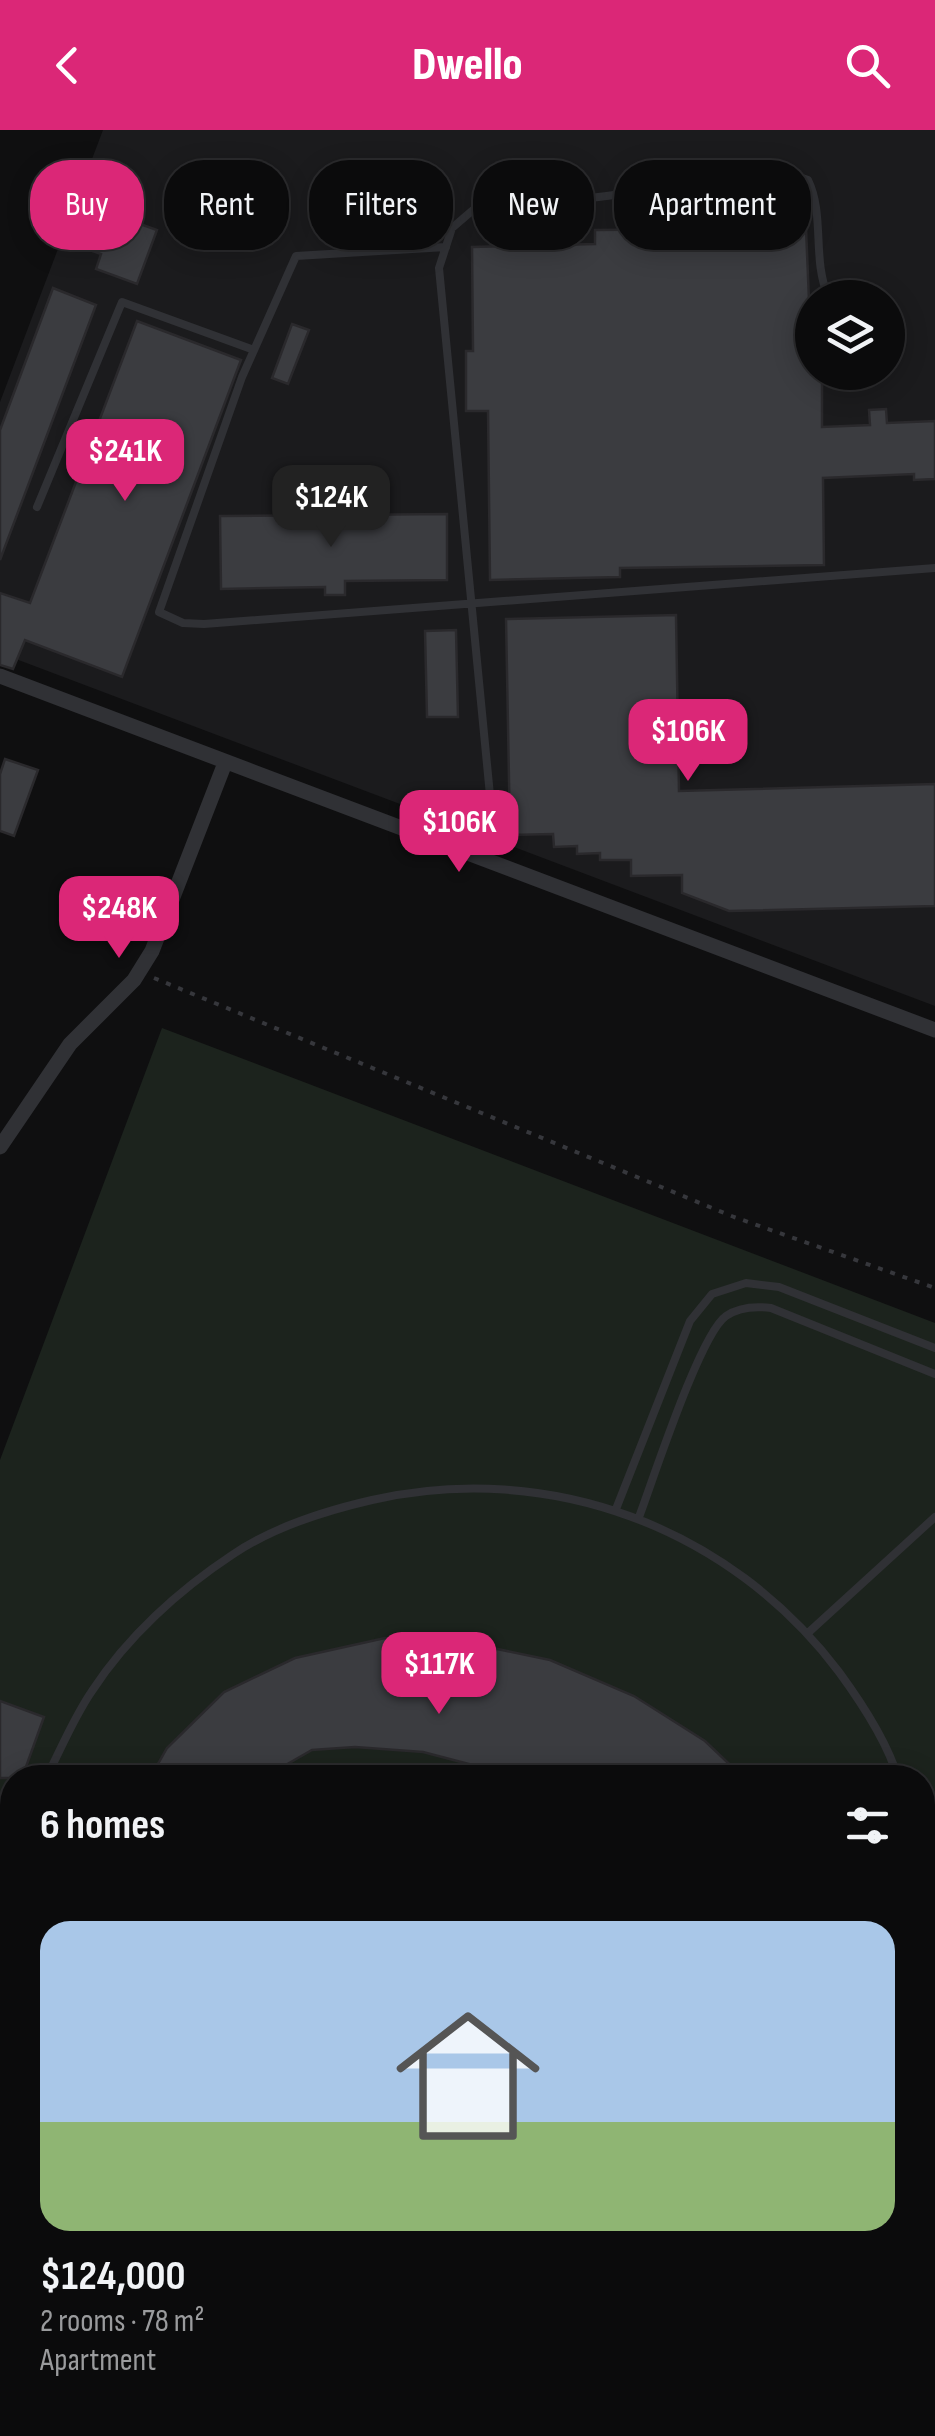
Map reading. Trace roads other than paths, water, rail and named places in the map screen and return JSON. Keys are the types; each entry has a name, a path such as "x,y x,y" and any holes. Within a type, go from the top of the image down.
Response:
{"street":[{"path":"0,676 935,1030"},
{"path":"0,1147 70,1044 140,970 166,921 224,762"}],"lane":[{"path":"453,227 473,210 640,192 749,171 791,174 808,180 814,193 816,256 823,280"},
{"path":"396,250 296,256 254,350 159,612 183,623 204,624 935,568"},
{"path":"445,250 440,268 492,816"},
{"path":"37,507 122,302 254,350"},
{"path":"616,1509 690,1321 712,1294 746,1283 778,1286 935,1348"},
{"path":"639,1517 707,1342 726,1316 756,1306 771,1308 935,1374"},
{"path":"53,1765 92,1690 156,1614 234,1553 324,1511 421,1489 520,1488 639,1517 690,1540 751,1581 808,1632 855,1694 891,1765"},
{"path":"808,1632 935,1517"}]}
